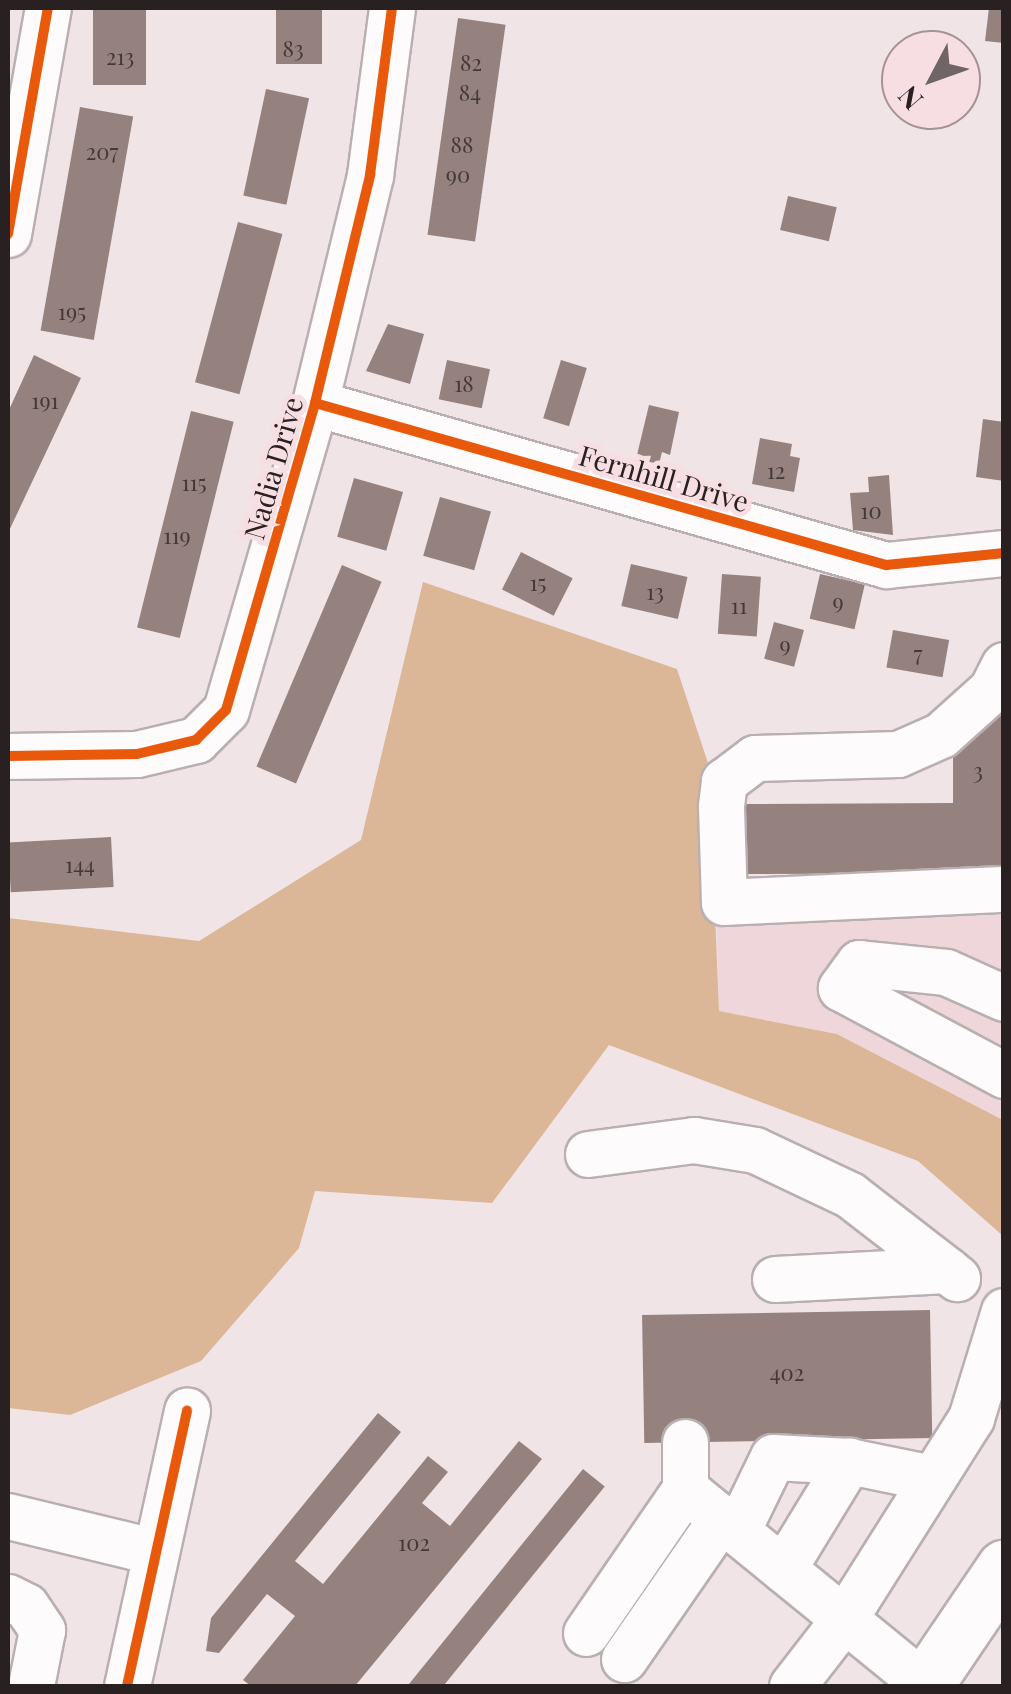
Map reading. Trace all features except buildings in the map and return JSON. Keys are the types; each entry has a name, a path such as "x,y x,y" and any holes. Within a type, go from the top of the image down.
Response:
{"main road":[{"path":"924,1686 1004,1568"}],"street":[{"name":"Nadia Drive","path":"8,756 137,754 196,740 226,710 315,403 370,175 392,8"},
{"path":"8,234 34,19"},
{"name":"Fernhill Drive","path":"315,403 886,565 1004,553"},
{"path":"1004,665 991,690 941,735 898,754 754,758 724,781 721,808 724,902 1004,889"},
{"path":"1004,998 946,972 860,964 841,988 1004,1076"},
{"path":"588,1154 694,1140 756,1150 850,1195 1001,1310 971,1418 928,1478 844,1619 792,1686"},
{"path":"775,1279 947,1270"},
{"path":"127,1686 153,1551 187,1410"},
{"path":"586,1633 685,1489 685,1442"},
{"path":"624,1659 729,1525 773,1456 849,1461 928,1478"},
{"path":"783,1569 849,1461"},
{"path":"685,1489 924,1686"},
{"path":"8,1516 153,1551"},
{"path":"8,1596 26,1606 42,1630 31,1686"}],"shaded area":[{"path":"423,582 677,669 709,766 719,1011 837,1034 1003,1120 1003,1236 918,1161 609,1045 492,1203 315,1191 299,1248 201,1361 70,1415 8,1408 8,918 199,941 361,840"},
{"path":"1003,852 1003,1120 838,1034 719,1011 716,908"}],"cycle path":[{"path":"8,234 48,8"},
{"path":"8,756 137,754 196,740 226,710 315,403 370,175 392,8"},
{"path":"315,403 886,565 1004,553"},
{"path":"127,1686 187,1410"}]}
